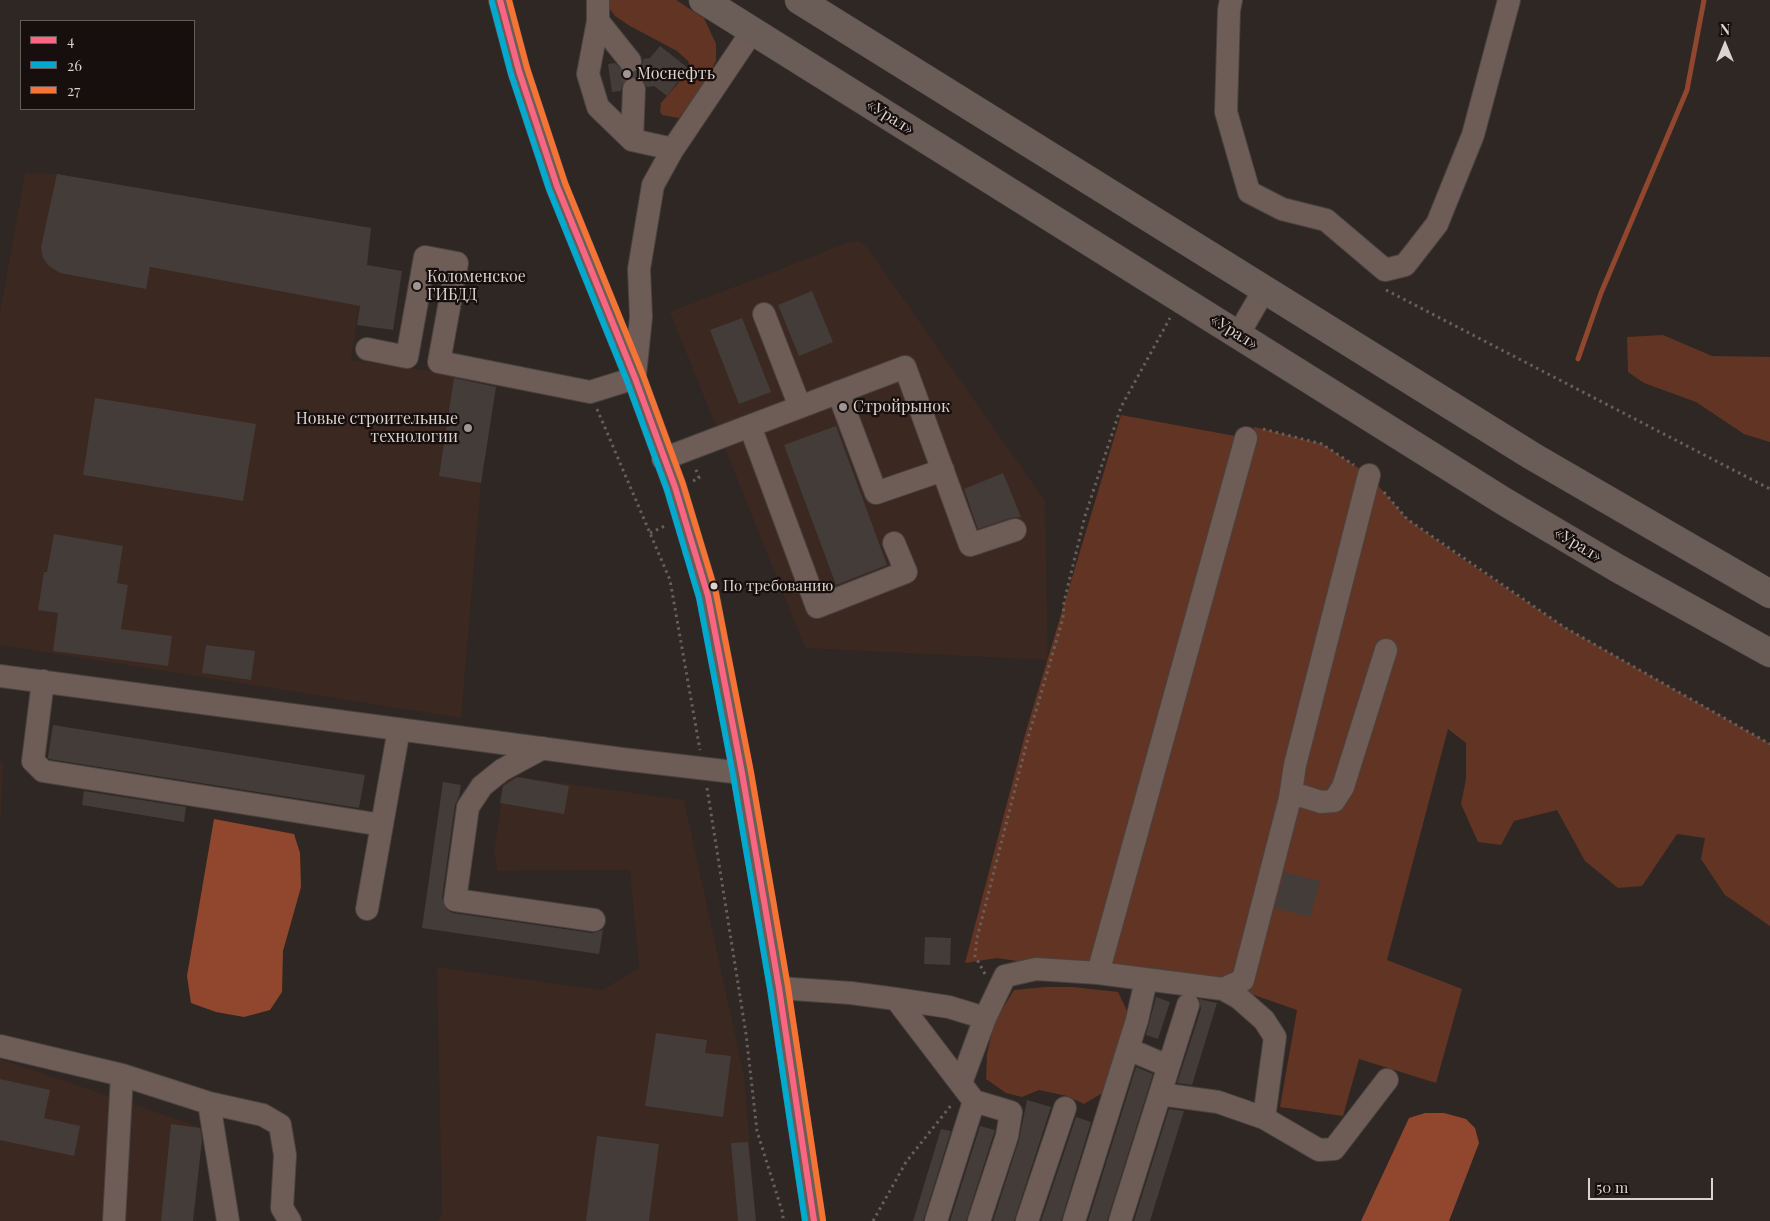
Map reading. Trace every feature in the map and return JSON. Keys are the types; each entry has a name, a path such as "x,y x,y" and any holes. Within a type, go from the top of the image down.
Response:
{"highway":[{"name":"«Урал»","path":"703,0 1505,502 1616,568 1770,653"},
{"path":"799,0 1532,456 1770,594"}],"street":[{"path":"500,0 519,71 557,186 635,378 681,507 708,596 742,773 779,988 814,1221"},
{"path":"1230,5 1226,112 1249,192 1282,209 1326,220 1385,270 1405,265 1437,224 1473,135 1509,0"},
{"path":"598,10 588,74 598,107 632,140 673,149"},
{"path":"598,10 630,61"},
{"path":"635,378 641,316 639,269 646,218 654,185 673,149 753,30"},
{"path":"632,140 634,89"},
{"path":"407,357 425,257 457,263 438,362"},
{"path":"1238,335 1264,290"},
{"path":"764,314 800,407"},
{"path":"614,325 624,327 633,323 641,316"},
{"path":"367,349 590,392 635,378"},
{"path":"663,459 905,367 970,545 1015,530"},
{"path":"838,392 876,494 943,470"},
{"path":"750,426 818,607 906,572 894,543"},
{"path":"1098,973 1246,438"},
{"path":"1223,989 1242,980 1290,798 1295,765 1369,475"},
{"path":"1290,798 1302,796 1321,802 1334,801 1343,787 1386,650"},
{"path":"0,676 742,773"},
{"path":"44,682 33,761 44,772 382,825"},
{"path":"367,909 399,729"},
{"path":"542,748 502,770 482,786 468,807 455,900 594,920"},
{"path":"936,1221 986,1018 1005,976 1036,969 1098,973 1223,989 1239,998 1264,1020 1275,1038 1264,1118"},
{"path":"1074,1221 1128,1049 1146,980"},
{"path":"779,988 850,993 896,999 949,1007 986,1018"},
{"path":"896,999 968,1092 1011,1112 1007,1136 979,1221"},
{"path":"1120,1221 1188,1006"},
{"path":"0,1046 122,1075 209,1103 262,1115 280,1125 285,1155 282,1208 290,1221"},
{"path":"1128,1049 1168,1066"},
{"path":"114,1221 122,1075"},
{"path":"1160,1094 1218,1102 1264,1118 1319,1150 1334,1149 1387,1080"},
{"path":"209,1103 228,1221"},
{"path":"1028,1221 1065,1108"}],"path":[{"path":"1385,270 1384,288 1770,489"},
{"path":"997,994 975,956 977,938 1028,738 1063,618 1064,602 1085,516 1121,407 1173,313"},
{"path":"590,392 670,580 703,768 746,1034 757,1131 783,1214 783,1221"},
{"path":"1246,438 1255,427 1322,444 1369,475 1407,518 1469,563 1564,627 1770,744"},
{"path":"874,1221 906,1162 959,1095 968,1092"}],"shaded area":[{"path":"605,0 676,0 704,18 716,44 716,60 706,83 679,118 662,115 660,112 661,103 686,74 690,66 688,61 677,51 615,16 605,3"},
{"path":"25,173 57,174 371,228 351,360 497,380 481,483 461,718 0,645 0,313"},
{"name":"Стройрынок","path":"858,241 867,247 1045,501 1048,660 805,648 670,312 847,243"},
{"path":"1663,335 1712,356 1770,357 1770,442 1744,434 1696,402 1644,383 1628,372 1627,337"},
{"path":"1121,415 1246,438 1255,427 1322,444 1369,475 1407,519 1564,627 1770,744 1770,926 1725,895 1701,859 1705,838 1677,834 1642,886 1618,888 1585,861 1557,810 1514,821 1501,845 1478,842 1461,804 1466,779 1466,743 1448,729 1387,960 1462,989 1436,1083 1359,1059 1343,1116 1280,1107 1297,1010 1228,986 1146,980 997,958 965,963 1026,731"},
{"path":"0,760 3,766 0,833"},
{"path":"505,775 684,800 744,1076 756,1221 438,1221 442,1215 437,967 602,990 639,968 630,870 498,871 494,853"},
{"path":"214,819 294,834 300,853 301,887 283,951 282,992 270,1010 244,1017 216,1012 191,1003 187,976"},
{"path":"1073,987 1118,992 1130,1017 1104,1092 1084,1104 1067,1096 1039,1090 1022,1097 1006,1093 986,1079 987,1054 994,1023 1014,990"},
{"path":"0,1059 203,1128 193,1221 0,1221"},
{"path":"1425,1113 1444,1113 1466,1119 1475,1128 1479,1143 1449,1221 1361,1221 1409,1118"}],"building":[{"path":"660,46 688,68 667,96 654,86 647,87 641,78 635,76 628,77 623,82 621,91 612,92 608,64 615,63 625,73 632,74 642,66 643,59 650,58"},
{"path":"57,174 371,228 367,265 402,271 393,330 357,325 360,306 150,267 146,289 60,273 49,266 43,258 41,247"},
{"path":"812,291 833,342 799,356 778,305"},
{"path":"742,318 771,392 739,404 710,330"},
{"name":"Новые строительные технологии","path":"454,378 496,387 481,483 439,476"},
{"path":"95,398 256,424 243,501 83,475"},
{"path":"836,426 887,565 836,585 784,445"},
{"path":"1003,473 1021,517 1011,518 978,529 964,489"},
{"path":"54,534 123,546 117,583 128,585 121,629 172,636 168,666 53,651 58,613 38,610 44,572 47,572"},
{"path":"206,645 255,651 251,680 202,673"},
{"path":"53,725 365,775 359,808 49,759"},
{"path":"517,777 569,786 564,814 500,803 503,786"},
{"path":"443,782 461,785 455,805 442,898 447,910 453,913 592,933 603,930 599,954 422,928"},
{"path":"84,791 186,807 184,822 82,805"},
{"path":"1284,872 1320,881 1310,917 1275,908"},
{"path":"925,937 951,938 950,965 924,964"},
{"path":"1156,997 1170,1002 1158,1039 1146,1035"},
{"path":"1199,999 1217,1003 1192,1085 1177,1083 1201,1009"},
{"path":"656,1033 707,1040 705,1053 731,1056 723,1117 645,1106"},
{"path":"1136,1067 1153,1074 1107,1221 1088,1221"},
{"path":"0,1079 50,1090 44,1118 80,1126 74,1156 0,1140"},
{"path":"1027,1100 1051,1107 1014,1221 993,1221 1019,1140"},
{"path":"1169,1109 1184,1111 1150,1221 1134,1221"},
{"path":"1076,1117 1091,1122 1061,1221 1041,1221"},
{"path":"171,1124 200,1128 202,1140 193,1221 161,1221"},
{"path":"980,1126 995,1130 966,1221 950,1221"},
{"path":"941,1129 951,1131 923,1221 913,1221"},
{"path":"597,1136 659,1144 649,1221 586,1221"},
{"path":"748,1142 756,1221 738,1221 731,1143"}],"waterway":[{"path":"1578,359 1601,293 1687,90 1704,0"}],"tunnel":[{"path":"630,61 634,89"}],"transit line":[{"name":"4","path":"500,0 519,71 557,186 635,378 675,487 708,596 742,773 779,988 814,1221"},
{"name":"27","path":"509,0 527,68 565,183 643,375 683,484 716,593 751,772 788,987 823,1220"},
{"name":"26","path":"492,2 511,74 549,189 627,381 667,490 699,598 733,775 770,989 805,1221"}],"place":[{"name":"Моснефть","path":"627,74"},
{"name":"Коломенское ГИБДД","path":"417,286"},
{"name":"Стройрынок","path":"843,407"},
{"name":"Новые строительные технологии","path":"468,428"},
{"name":"По требованию","path":"714,586"}]}
